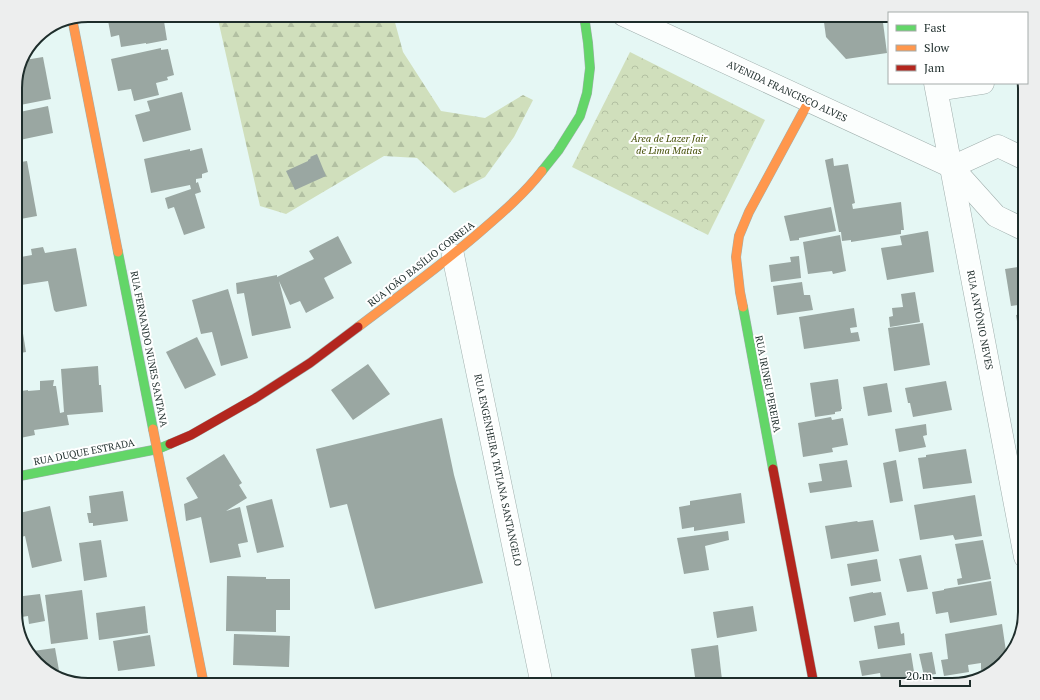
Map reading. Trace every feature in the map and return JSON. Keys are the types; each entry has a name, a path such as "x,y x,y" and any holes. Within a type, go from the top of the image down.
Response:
{"street":[{"name":"RUA JOÃO BASÍLIO CORREIA","path":"158,449 191,435 254,399 310,362 453,255 503,212 529,187 558,151 580,116 590,68 585,22"},
{"name":"AVENIDA FRANCISCO ALVES","path":"638,22 952,167 996,216 1018,227"},
{"name":"RUA FERNANDO NUNES SANTANA","path":"73,24 203,678"},
{"path":"936,86 967,84"},
{"name":"RUA ANTÔNIO NEVES","path":"936,86 1018,520"},
{"name":"RUA IRINEU PEREIRA","path":"809,101 749,212 739,236 736,257 740,292 813,678"},
{"path":"952,167 998,146 1018,156"},
{"name":"RUA ENGENHEIRA TATIANA SANTANGELO","path":"453,255 541,678"},
{"name":"RUA DUQUE ESTRADA","path":"22,476 158,449"}],"green space":[{"path":"219,22 395,22 403,52 441,111 485,118 523,95 533,100 514,137 485,177 454,193 417,158 384,156 286,214 260,206"},
{"name":"Área de Lazer Jair de Lima Matias","path":"630,52 765,120 708,235 572,167"}],"building":[{"path":"108,22 164,22 167,40 121,47 119,35 111,37"},
{"path":"824,22 883,22 887,53 846,59 826,37"},
{"path":"161,48 161,50 168,49 174,75 167,77 168,80 156,83 159,95 134,101 131,89 118,91 111,59"},
{"path":"43,57 51,99 22,105 22,83 24,71 29,59"},
{"path":"182,92 191,130 143,142 135,115 150,111 147,101"},
{"path":"48,106 53,133 22,140 22,112"},
{"path":"202,148 208,172 202,174 202,178 196,179 196,183 198,182 201,192 195,194 205,228 184,235 174,207 168,209 165,198 191,189 190,185 151,193 144,159 190,149 190,151"},
{"path":"317,154 326,176 295,190 286,171 308,161 311,158 310,157"},
{"path":"833,158 834,166 848,164 855,203 852,204 853,209 901,202 904,230 901,230 901,234 851,242 851,240 842,241 825,160"},
{"path":"27,161 37,216 22,219 22,162"},
{"path":"831,207 836,231 790,241 784,216"},
{"path":"928,231 934,272 887,280 881,248 902,245 900,236"},
{"path":"840,235 846,271 833,274 832,271 808,274 803,242"},
{"path":"338,236 352,263 324,278 334,298 306,313 300,301 290,305 279,281 291,328 252,336 244,293 237,294 236,283 277,275 277,277 314,259 309,251"},
{"path":"43,247 45,253 76,248 87,306 56,312 54,310 48,281 22,285 22,257 32,255 31,249"},
{"path":"799,256 801,278 771,282 769,265 791,262 790,257"},
{"path":"1018,267 1018,305 1011,306 1005,269"},
{"path":"802,282 804,295 810,295 813,310 777,315 773,286"},
{"path":"228,289 248,358 221,366 212,332 201,334 192,300"},
{"path":"915,292 920,322 890,327 889,317 893,316 892,308 903,307 901,294"},
{"path":"854,308 857,327 850,328 851,333 858,332 860,341 804,349 799,317"},
{"path":"1016,315 1018,315 1018,327"},
{"path":"923,323 930,365 894,371 888,328"},
{"path":"22,327 26,352 22,353"},
{"path":"197,337 216,375 185,389 166,352"},
{"path":"368,364 390,394 353,420 331,390"},
{"path":"98,366 103,412 67,415 69,425 34,430 35,435 22,438 22,391 40,390 40,381 54,380 53,386 56,386 60,413 64,412 61,369"},
{"path":"838,379 841,411 835,412 835,414 815,417 810,383"},
{"path":"946,381 952,410 913,417 905,388"},
{"path":"887,383 892,412 868,416 863,387"},
{"path":"831,417 832,420 843,418 848,445 832,448 833,452 803,457 798,423"},
{"path":"442,418 454,475 483,583 375,609 347,504 330,508 316,449"},
{"path":"926,424 927,435 923,436 926,447 899,452 895,429"},
{"path":"966,449 972,483 923,489 918,458 926,457 926,455"},
{"path":"224,454 242,483 239,485 247,498 226,511 240,507 248,542 238,544 241,557 210,563 201,517 186,521 184,504 198,498 186,478"},
{"path":"847,460 852,487 810,493 808,483 822,481 819,464"},
{"path":"896,460 903,501 890,503 883,463"},
{"path":"123,491 128,521 93,526 93,523 89,523 87,513 91,513 89,496"},
{"path":"741,493 745,523 694,531 694,527 682,529 679,507 690,505 690,501"},
{"path":"975,495 982,536 955,540 953,535 920,540 914,505"},
{"path":"272,499 284,547 257,553 246,506"},
{"path":"50,506 62,561 32,568 25,536 22,537 22,512"},
{"path":"873,520 879,551 831,559 825,526"},
{"path":"728,531 729,540 705,546 709,570 684,574 677,538"},
{"path":"101,540 107,577 84,581 79,543"},
{"path":"983,540 991,579 958,585 957,579 962,578 955,544"},
{"path":"921,555 928,589 907,592 899,559"},
{"path":"877,559 881,581 851,586 847,564"},
{"path":"227,576 290,579 290,610 276,610 276,632 226,631"},
{"path":"991,581 997,615 950,623 948,612 936,614 932,592"},
{"path":"82,590 88,639 51,644 45,595"},
{"path":"873,592 881,592 886,615 854,622 849,597"},
{"path":"40,594 45,621 29,624 28,616 22,617 22,596"},
{"path":"145,606 148,633 99,640 96,613"},
{"path":"753,606 757,631 717,638 713,612"},
{"path":"899,622 901,634 904,633 905,645 878,649 874,626"},
{"path":"1002,624 1006,651 996,662 984,670 981,670 981,663 968,665 969,672 944,676 941,660 948,659 945,634"},
{"path":"234,634 290,636 289,667 233,665"},
{"path":"150,635 155,666 118,671 113,641"},
{"path":"718,645 722,678 695,678 691,649"},
{"path":"55,648 59,671 44,662 35,651"},
{"path":"932,652 936,674 924,676 919,654"},
{"path":"911,653 915,678 881,678 880,673 862,676 859,661"}],"traffic: fast":[{"path":"542,171 558,151 580,116 587,93 590,68 585,22"},
{"path":"118,252 153,429"},
{"path":"743,307 773,469"},
{"path":"22,476 158,449 170,444"}],"traffic: slow":[{"path":"73,24 118,252"},
{"path":"743,307 736,257 739,236 749,212 809,101"},
{"path":"358,327 466,244 513,202 542,171"},
{"path":"153,429 203,678"}],"traffic: jam":[{"path":"170,444 191,435 254,399 310,363 358,327"},
{"path":"773,469 813,678"}]}
